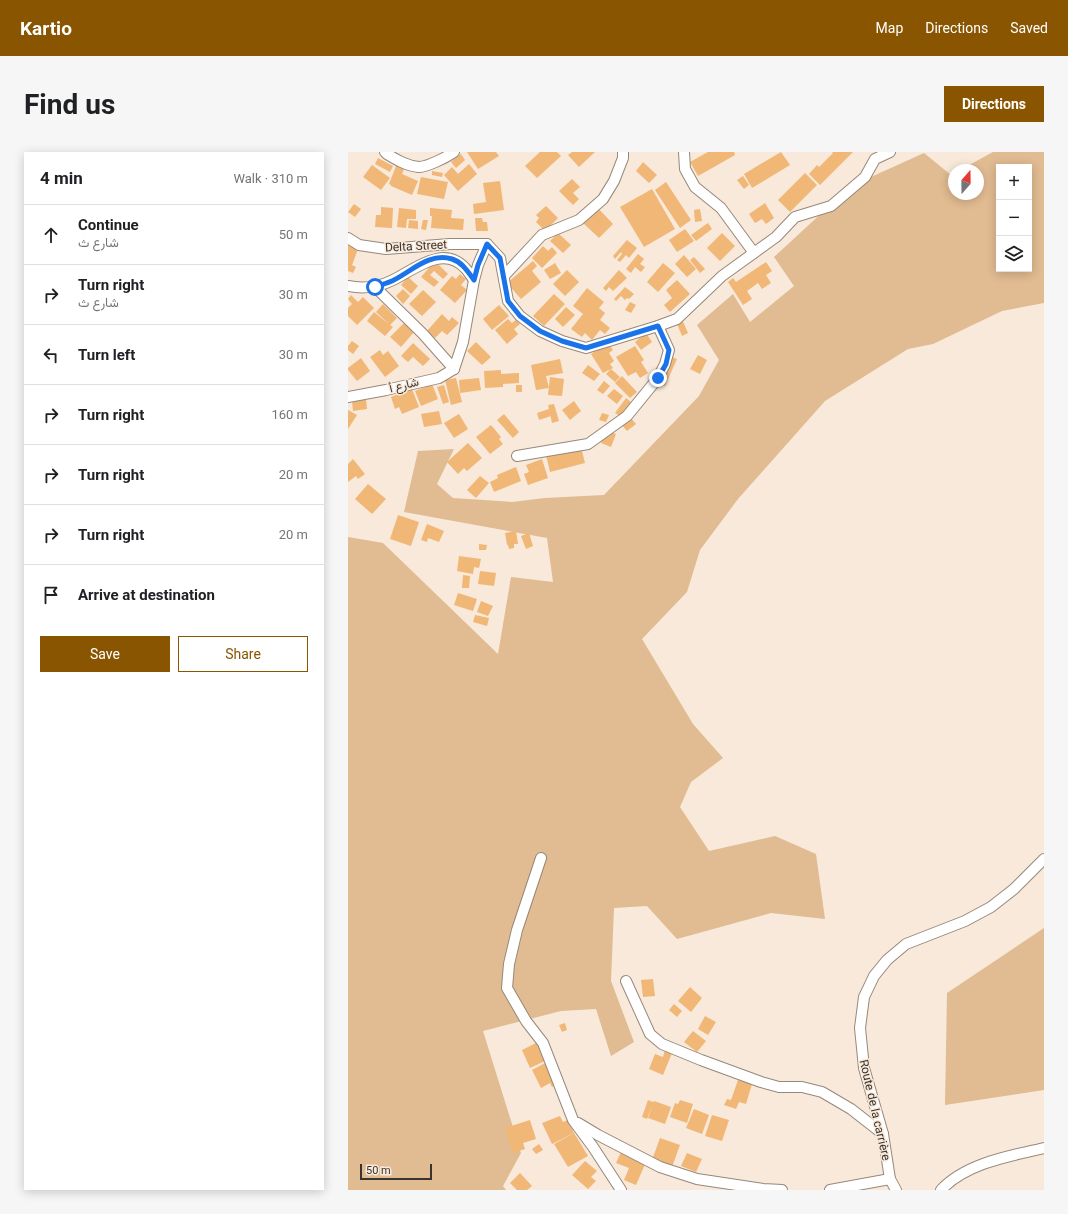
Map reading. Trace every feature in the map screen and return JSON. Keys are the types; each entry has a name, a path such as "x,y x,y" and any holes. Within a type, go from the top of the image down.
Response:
{"street":[{"path":"384,152 406,164 421,167 446,157 454,152"},
{"path":"504,276 542,235 579,220 603,199 614,181 623,158 623,152"},
{"path":"684,152 685,169 695,187 721,208 754,253"},
{"path":"454,369 463,342 474,280 478,265 487,244 500,258 508,301 520,316 540,331 562,341 586,348 677,319 722,276 776,237 795,217 831,206 865,177 875,159 890,152"},
{"name":"Delta Street","path":"348,238 359,245 386,249 450,244 487,244"},
{"path":"348,286 375,287 392,281 420,264 439,258 452,259 459,263 465,267 474,280"},
{"path":"375,287 423,334 454,369"},
{"path":"517,456 588,444 627,416 658,378 666,364 669,350 658,326"},
{"name":"شارع أ","path":"349,393 386,390 439,378 454,369"},
{"path":"541,858 517,930 509,964 507,988 526,1021 543,1043 573,1120 593,1147 621,1190"},
{"name":"Route de la carrière","path":"896,1190 890,1179 883,1134 864,1068 860,1028 864,997 874,976 887,960 906,944 965,921 991,907 1014,889 1044,859"},
{"path":"626,982 650,1034 662,1044 700,1060 761,1082 780,1087 802,1087 822,1092 851,1109 883,1134"},
{"path":"573,1120 598,1135 660,1167 697,1178 763,1189 782,1190"},
{"path":"941,1190 966,1171 1002,1158 1044,1148"},
{"path":"830,1190 890,1179"}],"shaded area":[{"path":"993,152 1044,152 1044,303 1002,311 933,344 908,349 825,401 738,499 700,550 687,592 642,639 693,724 723,758 691,782 680,807 709,851 775,836 816,854 825,919 771,913 677,939 647,906 614,908 611,981 634,1042 611,1056 596,1009 561,1011 483,1031 521,1153 503,1186 506,1190 348,1190 348,537 383,543 498,654 511,577 553,582 547,538 404,512 418,451 454,449 437,484 453,498 512,502 545,498 604,495 699,396 719,360 697,325 733,294 750,322 794,286 774,257 851,186 924,153 948,173 948,200 984,200 984,164 971,164"},
{"path":"1044,928 1044,1090 945,1105 947,993"}],"building":[{"path":"467,152 496,152 499,156 478,169"},
{"path":"540,152 557,152 561,156 537,178 525,166"},
{"path":"572,152 595,152 579,167 568,155"},
{"path":"708,152 734,152 735,155 698,176 690,162"},
{"path":"781,152 790,165 752,188 744,174"},
{"path":"832,152 853,152 820,185 809,174 817,165 819,167 833,153"},
{"path":"461,154 465,160 456,168 451,162"},
{"path":"378,158 393,166 390,172 375,164"},
{"path":"643,162 657,175 649,183 636,171"},
{"path":"469,164 477,174 458,191 444,175 452,167 458,174"},
{"path":"372,165 390,178 381,190 363,177"},
{"path":"396,166 404,169 402,174 418,181 412,195 389,184"},
{"path":"432,171 443,173 442,177 432,175"},
{"path":"805,173 817,185 790,212 778,200"},
{"path":"743,176 749,185 744,189 737,180"},
{"path":"421,177 448,182 444,199 417,194"},
{"path":"572,179 580,187 573,193 579,199 573,205 559,191"},
{"path":"500,181 504,210 474,214 473,204 486,202 483,183"},
{"path":"666,182 691,220 680,228 655,190"},
{"path":"652,189 675,229 644,247 620,207"},
{"path":"765,203 774,218 766,224 762,219 755,223 749,214"},
{"path":"354,204 361,209 355,217 348,212"},
{"path":"546,206 558,218 545,231 536,222 539,218 536,215"},
{"path":"381,207 393,208 392,228 375,227 376,215 381,215"},
{"path":"597,207 613,224 599,238 582,222"},
{"path":"399,208 416,210 416,219 407,219 406,228 397,227"},
{"path":"430,208 452,210 451,218 464,219 463,230 431,228 432,216 430,216"},
{"path":"700,209 702,221 695,222 694,210"},
{"path":"475,218 482,218 483,222 487,222 488,231 476,231"},
{"path":"409,220 418,221 418,229 408,228"},
{"path":"423,220 428,220 426,230 421,229"},
{"path":"708,223 712,229 696,241 691,235"},
{"path":"685,229 694,241 677,252 669,240"},
{"path":"558,233 571,245 563,253 550,241"},
{"path":"722,233 735,246 720,261 707,248"},
{"path":"627,240 637,248 629,258 626,255 620,262 617,260 622,254 621,252 615,259 613,256"},
{"path":"348,245 358,249 352,265 356,267 353,273 348,271"},
{"path":"543,246 548,251 552,247 557,253 542,268 532,258"},
{"path":"638,254 644,259 640,264 645,267 641,272 635,267 631,273 626,269"},
{"path":"684,255 696,269 687,277 675,264"},
{"path":"694,257 705,269 700,273 690,260"},
{"path":"435,261 448,274 443,279 434,271 430,275 439,282 434,287 421,277"},
{"path":"533,261 537,266 532,271 541,282 521,299 507,283"},
{"path":"766,262 772,271 766,275 771,283 762,289 758,283 747,291 752,299 743,305 728,282 733,278 736,282"},
{"path":"555,263 561,273 550,279 544,270"},
{"path":"663,263 675,273 658,292 647,282"},
{"path":"567,270 579,282 565,296 553,284"},
{"path":"619,270 627,278 613,291 609,287 606,291 603,288"},
{"path":"460,274 466,279 461,285 467,290 455,303 440,290 452,276 456,279"},
{"path":"408,277 418,286 411,294 401,285"},
{"path":"677,280 690,294 670,312 664,305 672,298 666,290"},
{"path":"625,287 634,294 629,299 627,298 625,300 621,296 616,301 614,299"},
{"path":"587,288 604,302 599,308 605,313 600,320 610,328 605,334 600,330 592,340 585,333 582,337 571,329 583,314 573,306"},
{"path":"403,289 410,296 403,304 396,296"},
{"path":"423,290 436,302 422,316 409,304"},
{"path":"554,294 565,304 544,326 533,316"},
{"path":"351,295 358,302 363,297 374,308 357,325 348,316 348,308 352,304 348,299"},
{"path":"630,302 636,305 631,313 625,310"},
{"path":"383,304 397,318 390,325 393,327 385,336 367,321 374,312 389,324 376,312"},
{"path":"499,305 509,316 492,330 483,319"},
{"path":"566,307 575,315 563,327 555,319"},
{"path":"442,314 449,321 452,317 459,323 447,335 442,331 435,338 427,331"},
{"path":"681,317 688,333 682,336 675,319"},
{"path":"508,319 512,323 516,320 520,324 514,329 518,334 507,344 495,330"},
{"path":"405,322 415,331 401,347 390,337"},
{"path":"646,333 652,342 641,350 635,342"},
{"path":"352,341 359,346 353,354 348,350 348,346"},
{"path":"476,342 491,357 482,365 467,351"},
{"path":"413,343 430,359 423,366 413,357 408,362 401,356"},
{"path":"608,343 613,350 609,353 614,361 610,364 613,368 603,373 591,354"},
{"path":"635,346 644,360 641,362 648,373 640,378 636,372 628,376 616,357"},
{"path":"380,350 383,355 388,351 399,366 385,377 370,357"},
{"path":"698,355 707,360 700,374 690,369"},
{"path":"669,356 677,359 665,386 658,383"},
{"path":"361,358 370,371 357,381 348,368"},
{"path":"560,359 563,373 546,376 549,388 536,390 531,365"},
{"path":"588,365 600,374 594,381 582,373"},
{"path":"611,369 620,377 615,382 606,374"},
{"path":"501,370 501,374 519,373 519,383 503,384 503,387 485,388 484,371"},
{"path":"622,376 637,392 630,398 615,383"},
{"path":"550,377 564,379 562,396 548,395"},
{"path":"456,378 462,402 451,405 445,380"},
{"path":"479,378 481,390 460,393 459,380"},
{"path":"604,381 610,386 603,394 597,390"},
{"path":"432,384 438,399 421,406 415,391"},
{"path":"444,385 449,402 443,404 437,387"},
{"path":"516,385 522,385 522,392 516,392"},
{"path":"412,389 419,407 402,414 399,407 395,409 391,397"},
{"path":"614,389 623,396 617,404 607,396"},
{"path":"626,398 631,402 620,416 615,413"},
{"path":"366,399 367,409 353,411 352,401"},
{"path":"574,401 581,411 570,420 562,410"},
{"path":"554,404 559,421 552,423 548,405"},
{"path":"549,409 551,416 539,420 537,413"},
{"path":"348,410 357,415 348,429"},
{"path":"439,411 442,424 424,427 421,414"},
{"path":"602,413 609,415 606,422 599,420"},
{"path":"459,414 468,429 454,438 444,423"},
{"path":"504,414 519,432 513,438 497,420"},
{"path":"629,416 636,424 627,431 620,423"},
{"path":"491,425 501,437 499,439 503,444 490,454 476,437"},
{"path":"606,430 616,434 611,447 601,443"},
{"path":"468,443 482,458 467,471 464,468 458,474 447,462"},
{"path":"581,447 585,463 550,472 546,455"},
{"path":"353,459 365,474 358,479 356,476 348,482 348,464"},
{"path":"542,459 548,478 528,485 524,474 529,472 526,465"},
{"path":"516,467 521,481 494,492 490,482 498,478 497,475"},
{"path":"480,476 489,483 476,498 467,490"},
{"path":"368,484 386,499 372,514 355,499"},
{"path":"398,515 419,522 411,546 390,539"},
{"path":"427,524 444,531 439,542 428,538 427,542 421,540"},
{"path":"516,531 518,544 514,544 514,548 509,549 505,533"},
{"path":"529,533 533,546 526,549 521,536"},
{"path":"479,544 487,545 486,550 479,550"},
{"path":"459,556 481,559 479,568 474,567 473,574 457,571"},
{"path":"480,571 496,573 494,586 478,584"},
{"path":"463,575 470,576 469,588 462,588"},
{"path":"458,593 477,599 473,611 454,605"},
{"path":"481,601 493,606 488,616 477,612"},
{"path":"475,615 489,618 487,626 473,622"},
{"path":"653,979 655,996 643,997 641,980"},
{"path":"690,987 702,998 691,1012 678,1001"},
{"path":"674,1004 682,1011 677,1017 669,1010"},
{"path":"705,1016 716,1022 708,1035 698,1029"},
{"path":"565,1023 567,1030 562,1032 559,1025"},
{"path":"693,1031 706,1041 697,1052 684,1042"},
{"path":"538,1042 547,1060 530,1068 522,1050"},
{"path":"665,1050 672,1053 663,1075 649,1069 655,1054 663,1057"},
{"path":"549,1061 560,1083 552,1087 550,1083 541,1088 532,1070"},
{"path":"738,1080 752,1084 746,1104 739,1102 736,1109 724,1105 727,1099 731,1100"},
{"path":"648,1100 671,1107 665,1124 648,1118 652,1106 647,1119 642,1117"},
{"path":"680,1100 693,1104 687,1123 670,1117 675,1103 678,1104"},
{"path":"694,1109 709,1115 702,1134 686,1128"},
{"path":"712,1115 729,1120 722,1141 705,1136"},
{"path":"560,1116 563,1122 568,1120 574,1133 552,1144 542,1123"},
{"path":"530,1120 536,1139 523,1143 525,1149 513,1153 505,1128"},
{"path":"574,1133 588,1156 568,1167 554,1144"},
{"path":"660,1138 680,1145 672,1167 652,1160"},
{"path":"539,1144 543,1150 536,1154 532,1149"},
{"path":"621,1152 646,1162 636,1185 624,1180 629,1168 616,1163"},
{"path":"687,1153 702,1159 696,1172 681,1166"},
{"path":"585,1161 597,1171 591,1177 596,1181 588,1189 572,1175"},
{"path":"520,1173 532,1186 527,1190 517,1190 510,1183"}],"route":[{"path":"375,287 392,281 420,264 439,258 452,259 459,263 465,267 474,280 478,265 487,244 500,258 508,301 520,316 540,331 562,341 586,348 644,329 658,326 669,350 666,364 658,378"}]}
